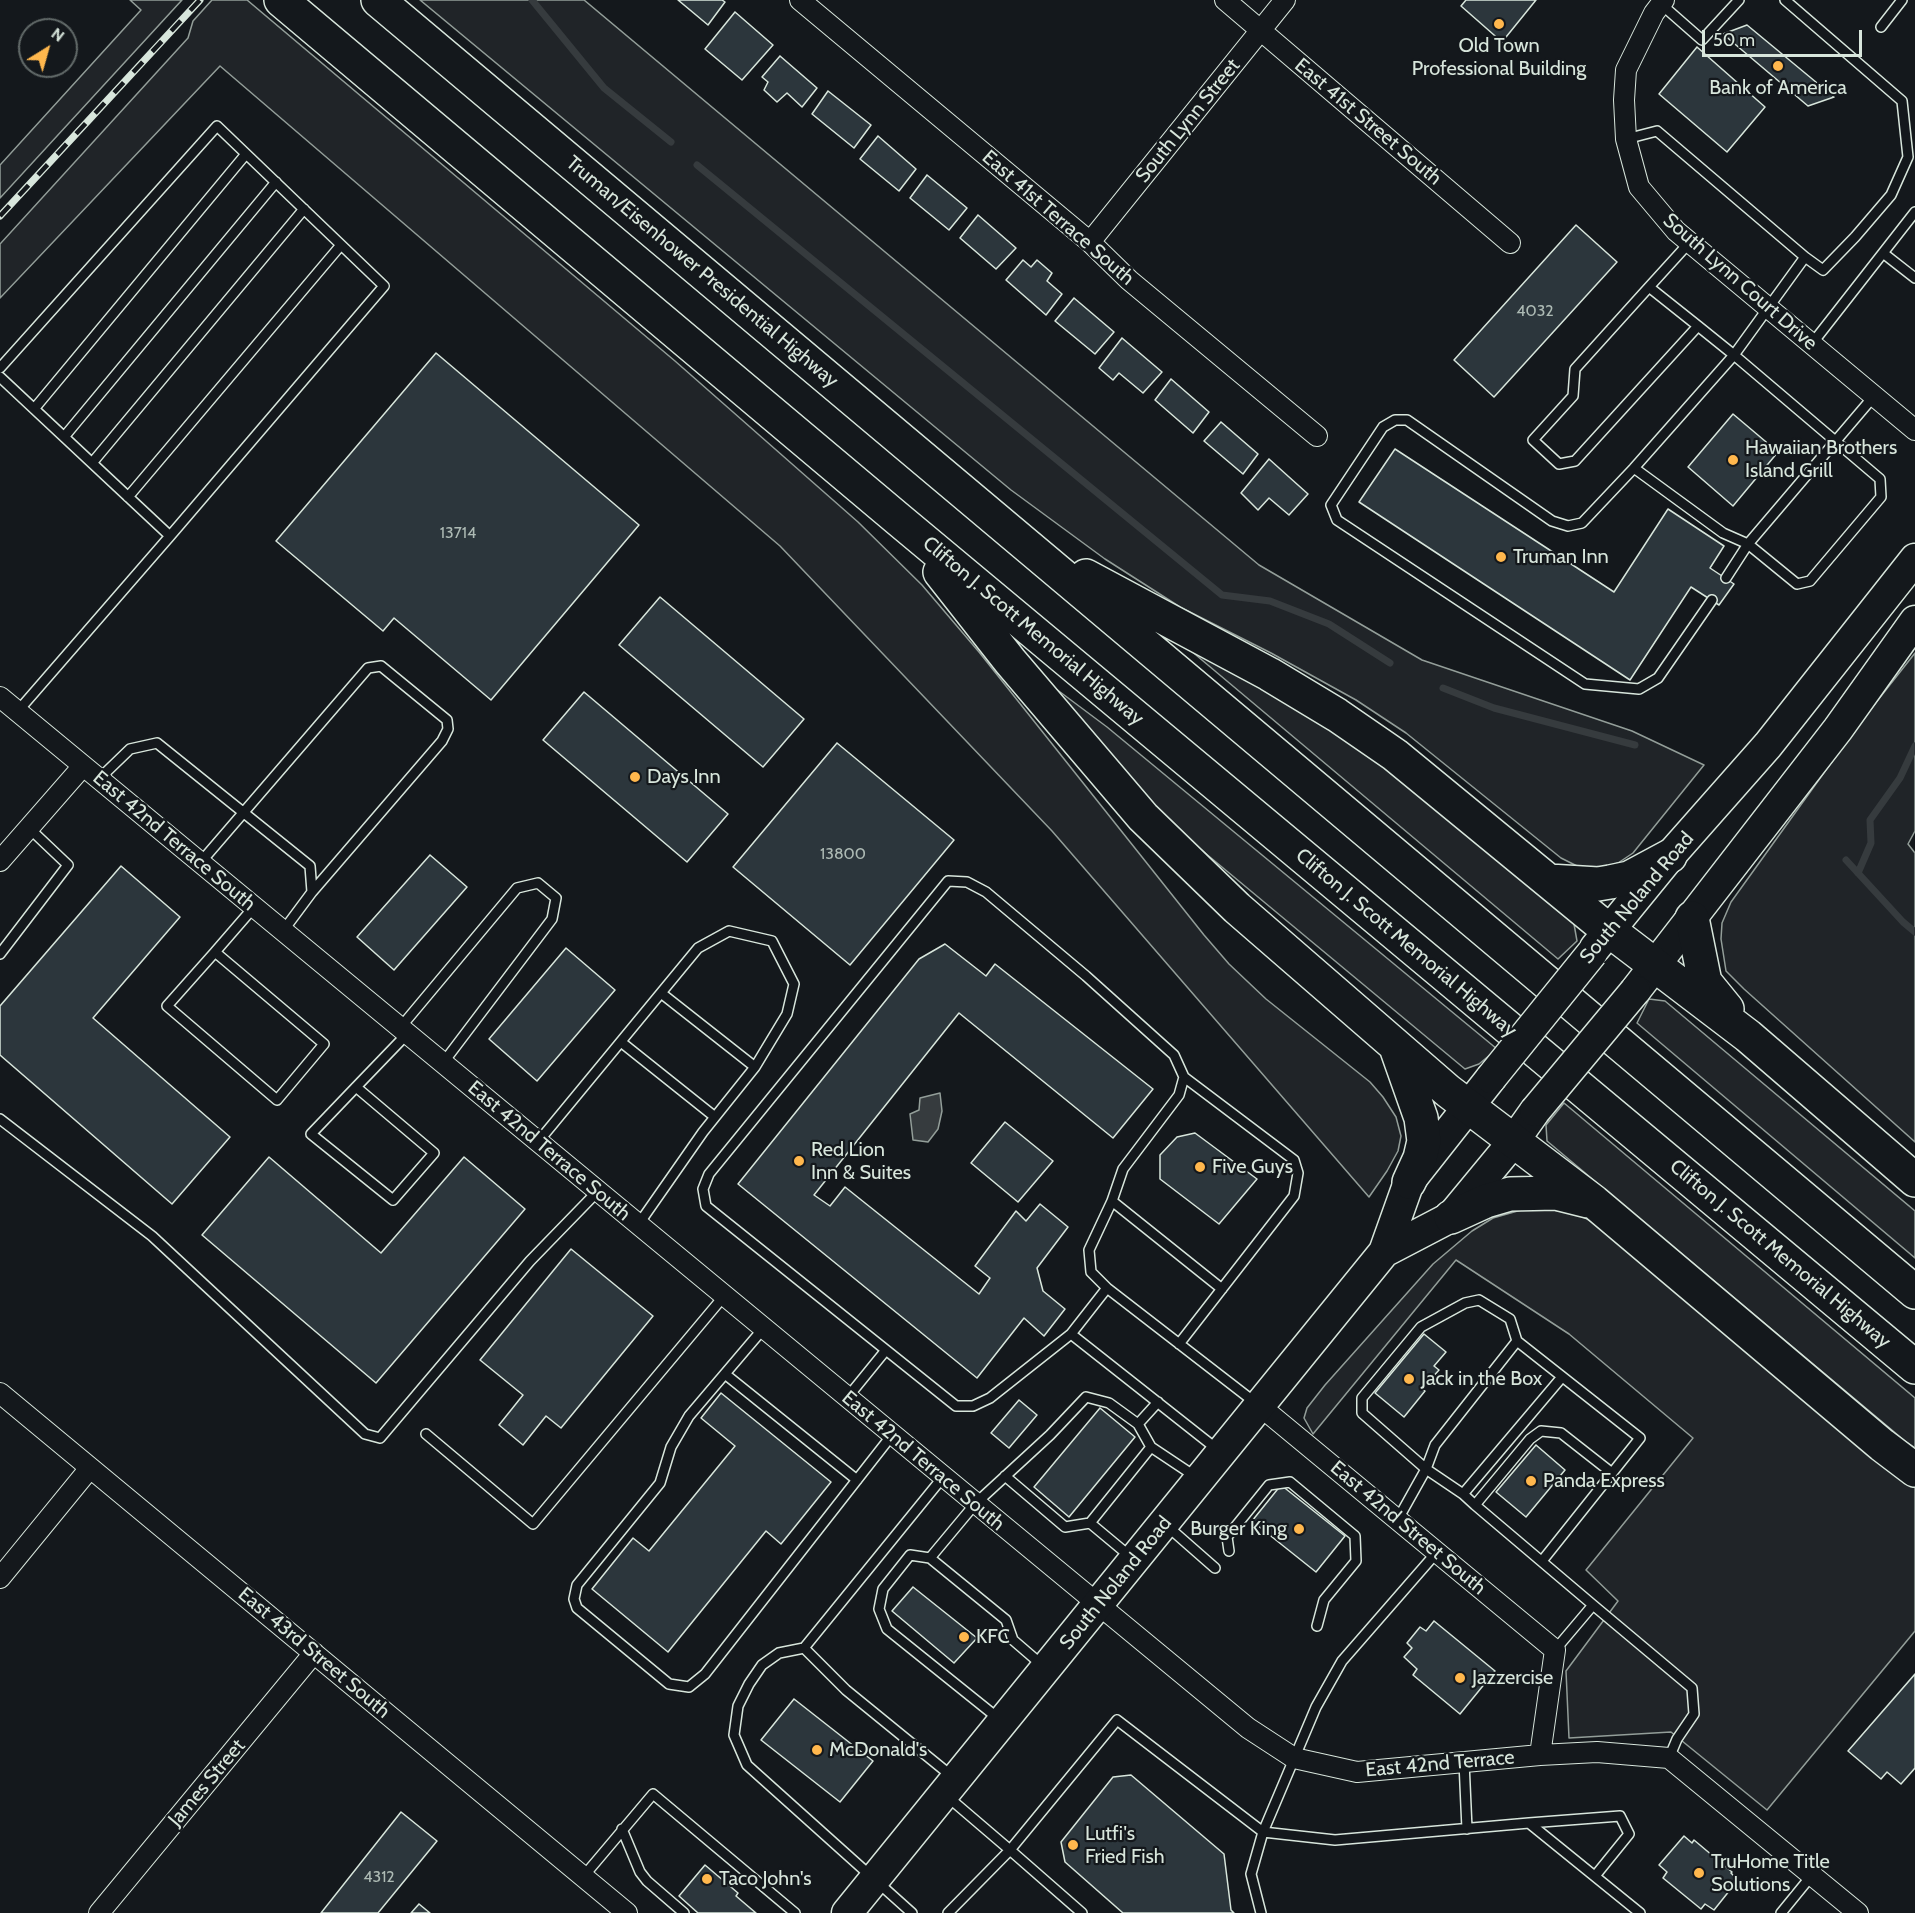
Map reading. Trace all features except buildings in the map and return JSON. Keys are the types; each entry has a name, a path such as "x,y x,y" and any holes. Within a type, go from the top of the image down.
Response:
{"highway":[{"path":"281,0 898,519 1010,661 1143,817 1237,908 1467,1107 1594,1202 1882,1445 1915,1470"},
{"name":"Truman/Eisenhower Presidential Highway","path":"378,0 1026,544"},
{"name":"Clifton J. Scott Memorial Highway","path":"898,519 1915,1367"},
{"path":"1026,544 1269,674 1337,715 1395,755 1549,880 1601,942 1656,965 1748,1036 1915,1180"},
{"path":"1026,544 1915,1292"},
{"path":"1549,880 1598,884 1629,878 1670,856"},
{"path":"1692,918 1705,982 1748,1036"},
{"path":"1397,1048 1421,1118 1424,1141 1420,1158 1409,1182"},
{"path":"1451,1217 1486,1201 1510,1194 1556,1193 1594,1202"}],"main road":[{"name":"South Noland Road","path":"846,1913 1384,1252 1409,1182 1670,856 1768,745 1915,559"},
{"name":"South Noland Road","path":"1384,1252 1451,1217 1656,965 1838,729 1915,621"}],"street":[{"name":"East 41st Terrace South","path":"800,0 1090,242 1129,279 1317,436"},
{"name":"East 41st Street South","path":"1225,0 1510,243"},
{"name":"South Lynn Street","path":"1090,242 1285,0"},
{"name":"South Lynn Court Drive","path":"1662,2 1654,13 1626,70 1624,100 1626,139 1639,187 1689,243 1915,430"},
{"name":"East 42nd Terrace South","path":"0,697 1098,1605"},
{"path":"0,861 29,828 91,773"},
{"name":"East 43rd Street South","path":"0,1393 627,1913"},
{"name":"East 42nd Street South","path":"1260,1406 1555,1650"},
{"path":"0,1578 90,1468"},
{"name":"East 42nd Terrace","path":"1098,1605 1248,1728 1294,1758 1357,1772 1597,1752 1669,1758"},
{"path":"1540,1755 1555,1650"},
{"name":"James Street","path":"99,1913 314,1653"},
{"path":"1669,1758 1858,1913"}],"lane":[{"path":"1662,2 1702,40 1739,0"},
{"path":"1626,139 1657,131 1823,270 1891,195 1908,157 1902,101 1785,0"},
{"path":"1881,27 1902,0"},
{"path":"0,368 217,126 384,286 18,711"},
{"path":"34,409 246,154"},
{"path":"64,437 276,182"},
{"path":"92,462 304,209"},
{"path":"1811,345 1915,212"},
{"path":"1689,243 1575,369 1573,396 1533,440 1559,464 1575,461 1698,326"},
{"path":"128,497 341,245"},
{"path":"1883,253 1915,278"},
{"path":"1712,600 1658,678 1639,690 1585,684 1337,520 1331,505 1383,427 1395,420 1407,420 1552,521 1568,526 1582,523 1734,355 1806,257"},
{"path":"1634,468 1723,533 1748,544 1797,584 1810,581 1881,497 1880,479 1734,355 1649,287"},
{"path":"0,377 170,536"},
{"path":"1726,578 1748,544 1874,396"},
{"path":"200,863 368,668 381,666 447,720 448,729 442,741 312,892 283,931"},
{"path":"91,773 130,749 157,743 310,866 312,892"},
{"path":"0,954 68,865 29,828"},
{"path":"1107,1288 1071,1334 990,1398 973,1406 956,1406 706,1206 703,1189 709,1174 948,881 967,882 986,892 1086,976 1174,1055 1184,1077 1294,1160 1298,1173 1294,1196 1179,1344"},
{"path":"356,1087 434,1153 393,1200 311,1134 356,1087 404,1031 517,888 538,883 556,898 552,919 442,1063"},
{"path":"215,952 324,1044 277,1100 167,1006 254,907"},
{"path":"538,1142 698,948 729,931 772,941 794,984 787,1014 755,1067 715,1117 638,1225"},
{"path":"661,993 755,1067"},
{"path":"621,1042 715,1117"},
{"path":"1184,1077 1179,1095 1123,1169 1112,1201 1089,1250 1090,1272 1107,1288 1260,1406"},
{"path":"0,1119 152,1236 364,1434 380,1438 530,1261 597,1192"},
{"path":"1112,1201 1222,1289"},
{"path":"426,1434 533,1524 724,1296"},
{"path":"1542,1561 1640,1438 1517,1341 1510,1319 1479,1300 1465,1303 1421,1327 1362,1398 1362,1413 1426,1469 1463,1494 1593,1605 1692,1688 1694,1714 1677,1739 1669,1758"},
{"path":"763,1329 689,1416 671,1447 660,1483 577,1585 574,1599 577,1608 669,1684 689,1687 705,1674 892,1435"},
{"path":"1071,1334 1222,1453"},
{"path":"1398,1519 1426,1469 1436,1445 1517,1341"},
{"path":"847,1398 886,1350"},
{"path":"725,1374 857,1480"},
{"path":"1463,1494 1562,1377"},
{"path":"930,1558 975,1504 1050,1435 1086,1397 1108,1403 1138,1424 1151,1447 1200,1480"},
{"path":"1138,1424 1158,1402"},
{"path":"1475,1504 1530,1439 1541,1431 1561,1433 1612,1473"},
{"path":"1005,1476 1065,1527 1090,1523 1151,1447"},
{"path":"912,1913 747,1765 734,1735 738,1706 749,1683 762,1665 779,1653 804,1648 943,1477"},
{"path":"1229,1551 1227,1537 1269,1485 1290,1482 1355,1536 1356,1561 1324,1600 1317,1626"},
{"path":"1090,1523 1134,1560"},
{"path":"1164,1524 1215,1568"},
{"path":"1262,1913 1251,1874 1263,1832 1316,1707 1342,1661 1437,1552"},
{"path":"1002,1722 887,1629 879,1609 883,1590 910,1555 930,1558 1006,1620 1013,1640 1046,1669"},
{"path":"1555,1650 1593,1605"},
{"path":"804,1648 950,1787 1010,1850 1082,1913"},
{"path":"948,1913 1010,1850 1117,1720 1263,1832 1335,1840 1620,1816 1629,1834 1595,1876"},
{"path":"1464,1762 1467,1829"},
{"path":"583,1876 652,1794 795,1913"},
{"path":"1529,1823 1640,1913"},
{"path":"622,1829 640,1872 647,1881 684,1913"},
{"path":"1781,1913 1812,1875"}],"shaded area":[{"path":"130,0 182,0 0,198 0,165 141,10"},
{"path":"212,0 247,0 675,361 858,522 922,585 979,652 1229,964 1266,999 1370,1082 1383,1097 1396,1117 1401,1136 1398,1151 1369,1197 1052,831 780,546 220,66 0,298 0,244 188,38 193,21"},
{"path":"420,0 584,0 1259,565 1422,660 1632,731 1704,765 1633,853 1618,863 1599,869 1583,869 1561,858 1406,733 1356,700 1271,653 1180,607 1105,559 1011,490"},
{"path":"1190,650 1224,666 1356,744 1574,924 1577,941 1558,959"},
{"path":"1915,653 1915,831 1908,844 1915,853 1915,1142 1726,971 1721,939 1722,923 1731,902 1859,724"},
{"path":"1032,671 1107,727 1497,1049 1479,1064 1465,1069 1169,823"},
{"path":"1649,999 1665,1001 1915,1211 1915,1258 1637,1023"},
{"path":"940,1093 942,1111 938,1129 928,1142 913,1140 910,1114 919,1110 920,1098"},
{"path":"1564,1103 1915,1398 1915,1448 1547,1141 1546,1125"},
{"path":"1547,1209 1577,1214 1599,1225 1915,1486 1915,1631 1767,1810 1671,1732 1569,1738 1566,1671 1618,1601 1586,1570 1693,1438 1569,1334 1456,1260 1313,1434 1304,1418 1307,1408 1325,1385 1433,1264 1472,1231 1493,1218 1521,1210"}],"waterway":[{"path":"532,0 604,88 671,142"},
{"path":"697,165 1222,595 1270,601 1329,624 1390,663"},
{"path":"1443,688 1494,708 1635,745"},
{"path":"1858,873 1871,843 1870,820 1900,778 1915,746"},
{"path":"1846,860 1915,932"}],"railway":[{"path":"0,216 200,0"}],"place":[{"name":"Old Town Professional Building","path":"1499,24"},
{"name":"Bank of America","path":"1778,66"},
{"name":"Hawaiian Brothers Island Grill","path":"1733,460"},
{"name":"Truman Inn","path":"1501,557"},
{"name":"Days Inn","path":"635,777"},
{"name":"Red Lion Inn & Suites","path":"799,1161"},
{"name":"Five Guys","path":"1200,1167"},
{"name":"Jack in the Box","path":"1409,1379"},
{"name":"Panda Express","path":"1531,1481"},
{"name":"Burger King","path":"1299,1529"},
{"name":"KFC","path":"964,1637"},
{"name":"Jazzercise","path":"1460,1678"},
{"name":"McDonald's","path":"817,1750"},
{"name":"Lutfi's Fried Fish","path":"1073,1845"},
{"name":"TruHome Title Solutions","path":"1699,1873"},
{"name":"Taco John's","path":"707,1879"}]}
